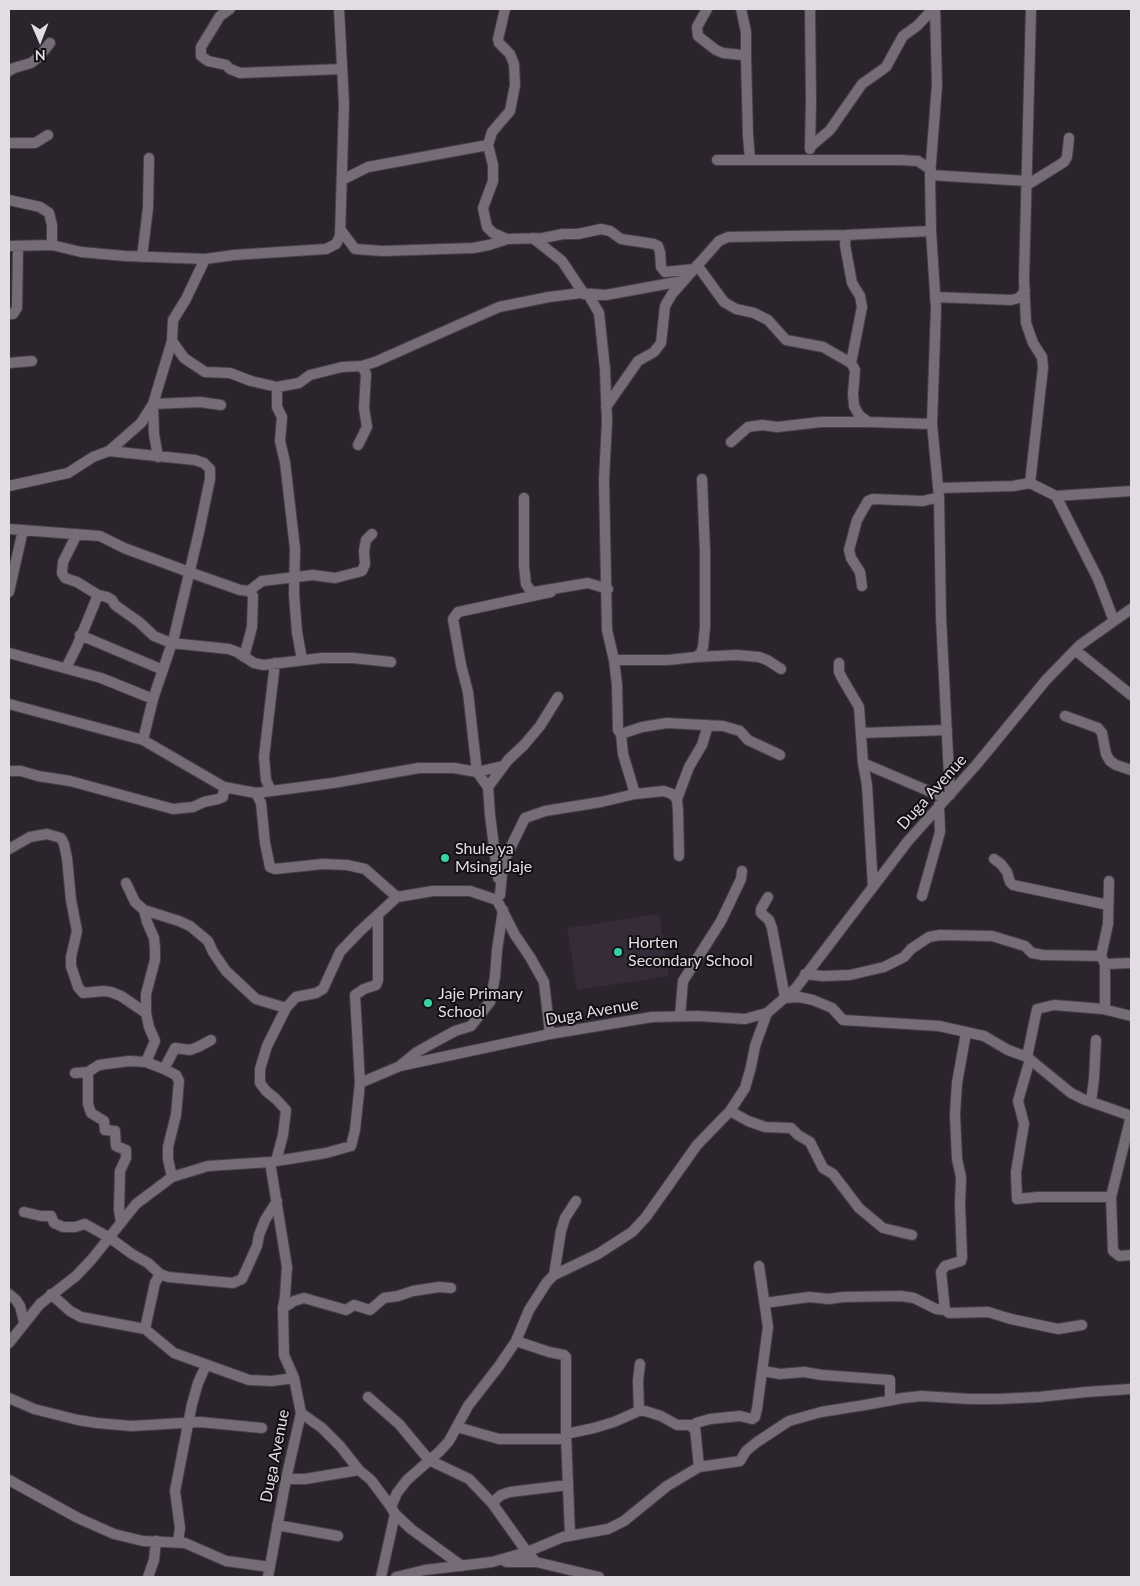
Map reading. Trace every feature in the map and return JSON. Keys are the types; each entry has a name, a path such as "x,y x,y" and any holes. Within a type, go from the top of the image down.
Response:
{"street":[{"path":"230,9 220,16 201,47 201,56 208,61 226,65 230,69 240,72 342,69"},
{"path":"9,314 13,314 17,308 14,246 52,245 81,252 142,257 205,259 234,255 326,249 336,244 340,236 344,104 339,9"},
{"path":"504,9 498,39 499,43 510,54 514,64 515,85 510,111 492,132 488,145 493,165 493,180 483,208 486,227 507,239"},
{"path":"707,9 697,27 698,36 716,50 746,57"},
{"path":"741,9 746,32 750,160"},
{"path":"809,160 810,9"},
{"path":"810,147 830,130 862,84 886,66 904,36 934,9"},
{"path":"922,896 940,832 945,799 947,730 941,617 939,492 932,424 935,297 930,173 937,85 934,9"},
{"path":"1030,483 1043,368 1042,357 1033,343 1026,324 1025,291 1031,9"},
{"path":"9,71 31,63 39,57 50,43"},
{"path":"9,143 35,143 48,135"},
{"path":"718,160 918,161 930,173 1027,183 1064,162 1067,156 1069,138"},
{"path":"342,180 368,167 488,145"},
{"path":"142,257 148,208 147,182 149,158"},
{"path":"9,200 40,206 49,213 52,225 52,245"},
{"path":"340,229 355,249 359,250 472,248 489,246 507,239 587,233 601,229 610,231 621,239 658,246 661,267 665,272 695,267"},
{"path":"606,407 638,361 654,352 661,344 665,306 682,281 719,242 728,238 846,236 931,231"},
{"path":"846,236 845,244 852,283 860,296 862,307 851,363"},
{"path":"533,238 562,261 599,313 605,369 606,407 604,480 608,589 607,630 614,660 617,686 618,730 621,734 623,754 635,794"},
{"path":"9,486 68,472 109,451 141,423 153,404 172,341 173,320 186,299 205,259"},
{"path":"695,267 724,302 736,309 754,313 768,320 786,340 823,347 851,363 855,370 854,406 859,415 868,422"},
{"path":"172,341 184,358 205,372 230,373 251,381 277,387 299,383 310,376 334,369 362,366 391,356 499,307 549,297 586,294 606,295 682,281"},
{"path":"935,297 1011,300 1018,298 1025,291"},
{"path":"9,363 32,361"},
{"path":"358,445 367,428 364,408 366,374 362,366"},
{"path":"277,387 277,407 282,416 280,446 285,462 295,549 294,576 297,632 302,660"},
{"path":"153,404 200,402 221,405"},
{"path":"153,404 154,434 158,457"},
{"path":"731,442 748,427 762,425 777,426 831,422 932,424"},
{"path":"109,451 195,460 204,463 210,470 210,479 189,572 143,740"},
{"path":"696,657 701,653 703,647 705,627 705,552 702,479"},
{"path":"862,586 860,572 851,558 849,550 857,520 868,501 872,499 923,500 939,492 1030,483 1056,496 1131,491"},
{"path":"1056,496 1098,579 1114,621"},
{"path":"524,498 524,566 526,584 530,590 534,592 588,583 608,589"},
{"path":"9,528 100,536 124,548 240,590 249,590 262,581 294,576 313,575 335,578 362,571 365,564 364,551 366,540 372,534"},
{"path":"9,592 10,578 23,530"},
{"path":"77,534 63,562 62,573 65,578 86,586 112,600 115,605 139,622 154,636 171,643 229,649 254,663 263,665 322,658 353,658 391,662"},
{"path":"244,657 252,627 253,596 249,590"},
{"path":"550,1034 544,982 515,935 499,898 488,787 476,772 468,692 453,619 458,612 551,592"},
{"path":"66,668 98,594"},
{"name":"Duga Avenue","path":"360,1083 400,1066 550,1034 652,1017 680,1016 745,1019 767,1013 796,988 908,841 1046,680 1075,650 1131,609"},
{"path":"80,635 163,670"},
{"path":"1075,650 1131,695"},
{"path":"9,653 101,678 153,699"},
{"path":"614,660 668,660 737,655 759,657 781,669"},
{"path":"839,663 839,672 859,707 863,763 867,785 873,887"},
{"path":"271,791 266,780 264,758 275,664"},
{"path":"488,787 540,726 558,697"},
{"path":"9,704 143,740 184,766 224,787 256,793 419,768 454,768 476,772 504,766"},
{"path":"1065,716 1098,728 1102,733 1106,754 1110,761 1131,770"},
{"path":"621,734 642,727 667,723 723,726 740,731 748,740 780,755"},
{"path":"679,856 677,799 689,767 702,745 708,725"},
{"path":"862,733 947,730"},
{"path":"863,763 945,799"},
{"path":"9,771 70,781 121,794 158,807 173,809 193,807 204,802 218,800 223,797 224,787"},
{"path":"499,898 503,863 526,818 545,811 601,802 635,794 664,792 672,794 677,799"},
{"path":"256,793 261,803 265,843 270,867 275,870 323,864 347,865 365,869 397,897"},
{"path":"9,849 30,837 47,834 61,838 67,858 71,900 77,931 71,957 71,966 78,987 83,993 112,992 146,1013"},
{"path":"994,859 1007,872 1013,885 1108,905"},
{"path":"680,1016 683,981 721,921 741,879 742,870"},
{"path":"1105,1009 1103,960 1108,924 1109,881"},
{"path":"126,883 135,902 144,910 190,926 208,940 213,952 226,971 256,999 286,1008"},
{"path":"273,1162 283,1135 286,1110 260,1083 260,1069 266,1046 286,1008 296,997 316,993 323,989 340,952 397,897 433,892 470,891 499,898"},
{"path":"768,897 762,913 769,920 772,928 785,998 799,997 813,1000 832,1008 843,1020 939,1026 984,1036 1008,1050 1028,1058 1071,1093 1131,1116 1111,1197 1113,1251 1119,1256 1131,1255"},
{"path":"144,910 154,938 155,948 146,994 146,1013 155,1041 146,1062"},
{"path":"400,1066 432,1043 455,1031 471,1026 490,1002 503,910"},
{"path":"9,1343 24,1322 51,1294 76,1276 110,1238 136,1204 172,1177 208,1166 273,1162 326,1153 351,1146 355,1130 360,1083 355,995 364,989 376,985 378,980 378,915"},
{"path":"805,974 823,976 850,975 884,967 904,956 929,936 940,935 992,936 1025,946 1032,953 1131,963"},
{"path":"1111,1197 1018,1199 1016,1172 1024,1124 1018,1100 1037,1009 1054,1005 1105,1009 1131,1016"},
{"path":"381,1577 397,1493 407,1480 450,1441 468,1406 516,1341 530,1310 547,1282 554,1275 598,1254 632,1232 646,1217 697,1145 730,1111 745,1088 754,1046 767,1013"},
{"path":"945,1310 942,1272 945,1266 962,1261 961,1177 957,1159 955,1114 957,1083 966,1032"},
{"path":"164,1069 175,1048 190,1050 211,1040"},
{"path":"1091,1102 1096,1040"},
{"path":"75,1073 88,1072 99,1065 129,1061 146,1062 176,1075 179,1081 176,1116 168,1147 168,1159 172,1177"},
{"path":"88,1072 88,1104 91,1113 104,1121 105,1130 115,1131 116,1146 126,1150 126,1158 120,1171 119,1210 122,1222"},
{"path":"730,1111 748,1121 765,1127 791,1128 810,1142 823,1168 832,1174 859,1208 883,1228 912,1235"},
{"name":"Duga Avenue","path":"269,1572 286,1479 301,1413 294,1378 284,1356 283,1308 287,1267 273,1162"},
{"path":"24,1212 51,1216 54,1223 63,1227 75,1227 85,1224 110,1238 160,1274 168,1277 233,1282 242,1279 257,1246 265,1220 277,1201"},
{"path":"554,1275 561,1231 565,1218 576,1201"},
{"path":"699,1468 695,1430 698,1421 740,1416 749,1419 755,1417 768,1327 759,1266"},
{"path":"146,1329 154,1283 160,1274"},
{"path":"283,1308 294,1301 304,1298 346,1310 354,1305 370,1310 384,1298 412,1291 440,1287 451,1288"},
{"path":"9,1294 20,1306 24,1322"},
{"path":"51,1294 70,1311 81,1317 146,1329 174,1353 249,1380 272,1381 294,1378"},
{"path":"765,1303 809,1297 830,1299 901,1296 914,1298 949,1313 988,1312 1058,1330 1082,1325"},
{"path":"516,1341 566,1357 566,1436 570,1536"},
{"path":"638,1411 640,1364"},
{"path":"178,1542 180,1528 175,1491 198,1383 206,1365"},
{"path":"763,1371 780,1374 804,1372 890,1380 890,1400"},
{"path":"492,1562 527,1552 563,1537 608,1529 624,1521 667,1486 699,1468 740,1461 746,1451 756,1442 790,1421 821,1412 921,1396 970,1399 1031,1398 1086,1392 1131,1390"},
{"path":"368,1397 399,1424 429,1460 469,1479 492,1503 536,1562 554,1572 599,1577"},
{"path":"9,1398 34,1409 97,1423 131,1426 200,1422 262,1428"},
{"path":"457,1427 499,1439 566,1436 614,1422 638,1411 653,1412 677,1425 690,1425 695,1430"},
{"path":"301,1413 328,1434 359,1470 371,1480 393,1511 411,1530 462,1566"},
{"path":"286,1479 305,1479 359,1470"},
{"path":"9,1480 78,1518 114,1534 143,1541 185,1543 226,1561 269,1572"},
{"path":"492,1503 501,1495 510,1492 568,1485"},
{"path":"277,1525 338,1536"},
{"path":"148,1577 154,1560 156,1541"},
{"path":"396,1577 426,1574 492,1562 536,1562"}],"shaded area":[{"name":"Horten Secondary School","path":"659,914 669,976 577,990 567,928"}],"place":[{"name":"Shule ya Msingi Jaje","path":"445,858"},
{"name":"Horten Secondary School","path":"618,952"},
{"name":"Jaje Primary School","path":"428,1003"}]}
